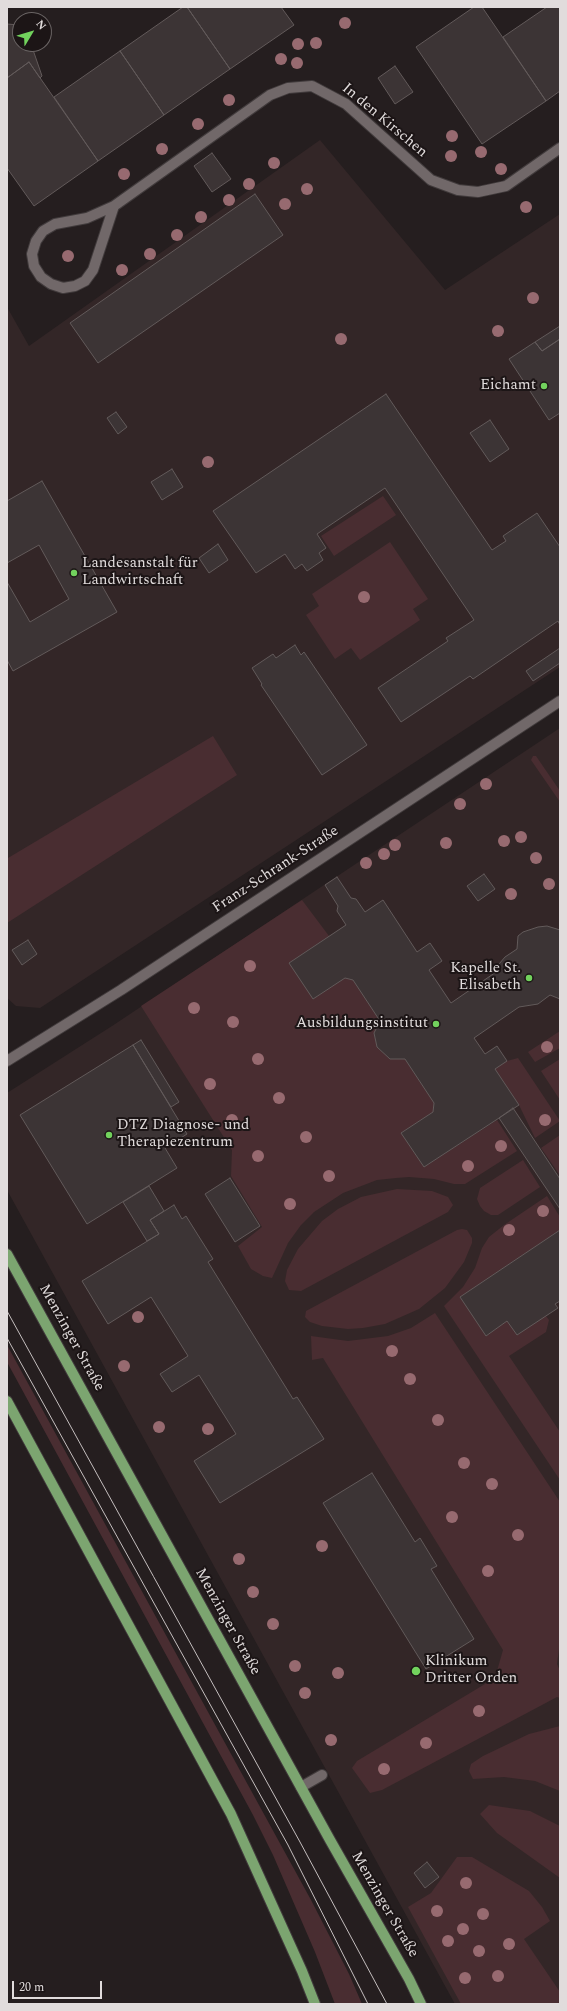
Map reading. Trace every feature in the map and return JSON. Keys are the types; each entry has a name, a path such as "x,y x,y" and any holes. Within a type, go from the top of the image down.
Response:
{"main road":[{"name":"Menzinger Straße","path":"7,1254 300,1787 409,1979 421,2004"},
{"path":"7,1401 231,1814 315,2004"}],"street":[{"name":"In den Kirschen","path":"114,206 93,270 84,281 75,286 63,288 51,284 41,277 34,266 32,254 36,241 43,231 55,224 87,218 114,206 270,95 288,88 312,86 340,101 430,180 458,190 478,192 506,186 560,148"},
{"name":"Franz-Schrank-Straße","path":"7,1061 120,990 560,701"},
{"path":"300,1787 322,1775"}],"shaded area":[{"path":"320,140 445,290 560,214 560,667 40,1008 16,1006 7,998 7,307 29,346"},
{"path":"383,496 396,515 334,556 321,536"},
{"path":"390,542 428,599 413,609 420,620 360,660 351,648 335,659 306,615 319,606 312,594"},
{"name":"Klinikum Dritter Orden","path":"560,728 560,2004 455,2004 7,1190 7,1093 112,1026"},
{"path":"213,736 237,775 7,923 7,857 8,858"},
{"path":"533,756 536,756 560,791 560,802 531,760"},
{"path":"302,900 329,936 289,963 313,999 345,978 353,980 380,1021 374,1033 377,1047 390,1059 405,1059 434,1103 433,1112 401,1133 424,1167 497,1120 517,1151 465,1184 454,1184 434,1179 409,1177 377,1180 343,1193 314,1212 301,1225 288,1243 272,1278 263,1276 251,1269 238,1246 262,1227 231,1176 232,1150 141,1006"},
{"path":"560,1031 560,1048 535,1062 528,1052"},
{"path":"518,1058 560,1121 535,1138 519,1105 495,1069 507,1061"},
{"path":"560,1059 560,1100 541,1071"},
{"path":"560,1135 560,1173 559,1174 541,1148"},
{"path":"523,1160 540,1187 498,1215 491,1215 484,1211 477,1199 480,1188"},
{"path":"397,1189 432,1191 448,1197 453,1205 448,1212 301,1291 289,1290 285,1281 287,1270 298,1249 322,1221 338,1209 361,1197"},
{"path":"547,1196 560,1217 560,1230 460,1297 486,1336 507,1321 546,1316 549,1320 546,1332 509,1356 560,1432 560,1480 444,1306 463,1287 475,1268 482,1248 489,1237"},
{"path":"457,1230 467,1230 472,1238 472,1243 464,1262 445,1288 419,1309 385,1324 363,1328 348,1329 322,1326 310,1322 305,1317 306,1311"},
{"path":"435,1313 560,1502 560,1642 557,1664 560,1671 560,1698 557,1697 382,1790 370,1793 352,1768 357,1761 495,1678 503,1650 323,1358 312,1360 311,1336 348,1341 388,1336 411,1328"},
{"path":"7,1345 311,1900 349,1974 362,2004 335,2004 315,1952 273,1855 253,1815 7,1362"},
{"path":"560,1726 560,1791 535,1781 504,1777 473,1779 469,1771 471,1764 483,1756 529,1734"},
{"path":"489,1805 530,1811 560,1826 560,1878 497,1833 480,1814"},
{"path":"457,1857 472,1857 529,1891 542,1907 550,1921 524,1939 560,1992 560,2004 461,2004 408,1907 431,1893"}],"building":[{"path":"183,7 187,7 230,69 164,115 120,51"},
{"path":"187,7 281,7 294,25 230,69"},
{"path":"474,7 482,7 546,101 482,144 416,47"},
{"path":"547,7 560,7 560,91 546,101 503,37"},
{"path":"7,24 12,24 12,52 34,52 42,76 40,78 29,62 7,78"},
{"path":"120,51 164,115 98,161 54,97"},
{"path":"29,62 98,161 34,206 7,168 7,78"},
{"path":"395,66 413,92 395,104 378,78"},
{"path":"212,153 231,179 212,192 194,166"},
{"path":"255,194 283,235 98,363 70,323"},
{"path":"560,326 560,339 542,351 535,342"},
{"name":"Eichamt","path":"560,339 560,413 549,420 509,359 535,342 542,351"},
{"path":"386,394 492,550 506,541 503,536 537,513 560,547 560,625 558,621 473,679 470,676 401,722 378,688 448,641 446,638 474,620 385,488 317,534 326,548 319,553 323,560 307,571 302,564 295,569 285,554 256,573 213,511"},
{"path":"116,412 127,427 118,434 107,418"},
{"path":"490,420 509,449 490,462 470,433"},
{"path":"172,469 183,487 162,500 151,482"},
{"name":"Landesanstalt für Landwirtschaft","path":"42,481 117,612 13,671 7,660 7,582 30,622 69,599 39,545 7,563 7,501"},
{"path":"218,544 228,560 209,573 199,558"},
{"path":"295,645 301,655 304,652 367,745 322,775 261,685 262,684 252,668 273,654 276,658"},
{"path":"560,648 560,663 533,681 526,671"},
{"path":"484,874 495,889 478,901 467,886"},
{"name":"Ausbildungsinstitut","path":"337,877 351,898 356,899 365,912 383,900 417,952 430,943 442,961 429,970 451,1003 496,972 499,964 505,957 517,949 518,936 523,932 538,927 547,926 560,930 560,999 550,995 538,1004 519,1007 474,1038 485,1054 497,1046 507,1061 495,1069 519,1105 424,1167 401,1133 433,1112 434,1103 405,1059 390,1059 377,1047 374,1033 380,1021 353,980 345,978 313,999 289,963 346,925 337,911 338,906 325,885"},
{"path":"28,940 37,954 22,965 12,950"},
{"path":"141,1040 179,1102 171,1107 133,1045"},
{"name":"DTZ Diagnose- und Therapiezentrum","path":"133,1045 187,1134 165,1148 177,1168 87,1224 20,1115"},
{"path":"513,1108 560,1179 560,1209 499,1118"},
{"path":"230,1178 260,1226 235,1242 205,1194"},
{"path":"149,1186 164,1211 150,1220 159,1234 147,1241 123,1202"},
{"path":"174,1205 182,1219 186,1216 213,1259 208,1262 293,1399 297,1397 324,1439 220,1503 194,1461 236,1434 199,1375 172,1392 160,1374 188,1356 151,1297 108,1324 82,1281 159,1234 150,1220"},
{"path":"560,1230 560,1301 555,1304 558,1308 517,1335 507,1321 486,1336 460,1297"},
{"path":"372,1473 415,1542 420,1538 437,1566 431,1569 474,1639 426,1669 323,1503"},
{"path":"427,1862 439,1877 425,1888 414,1873"}],"tram line":[{"path":"7,1311 300,1842 387,2004"},
{"path":"7,1338 288,1845 368,2004"}],"place":[{"name":"Eichamt","path":"544,386"},
{"name":"Landesanstalt für Landwirtschaft","path":"74,573"},
{"name":"Kapelle St. Elisabeth","path":"529,978"},
{"name":"Ausbildungsinstitut","path":"436,1024"},
{"name":"DTZ Diagnose- und Therapiezentrum","path":"109,1135"},
{"name":"Klinikum Dritter Orden","path":"416,1671"}]}
